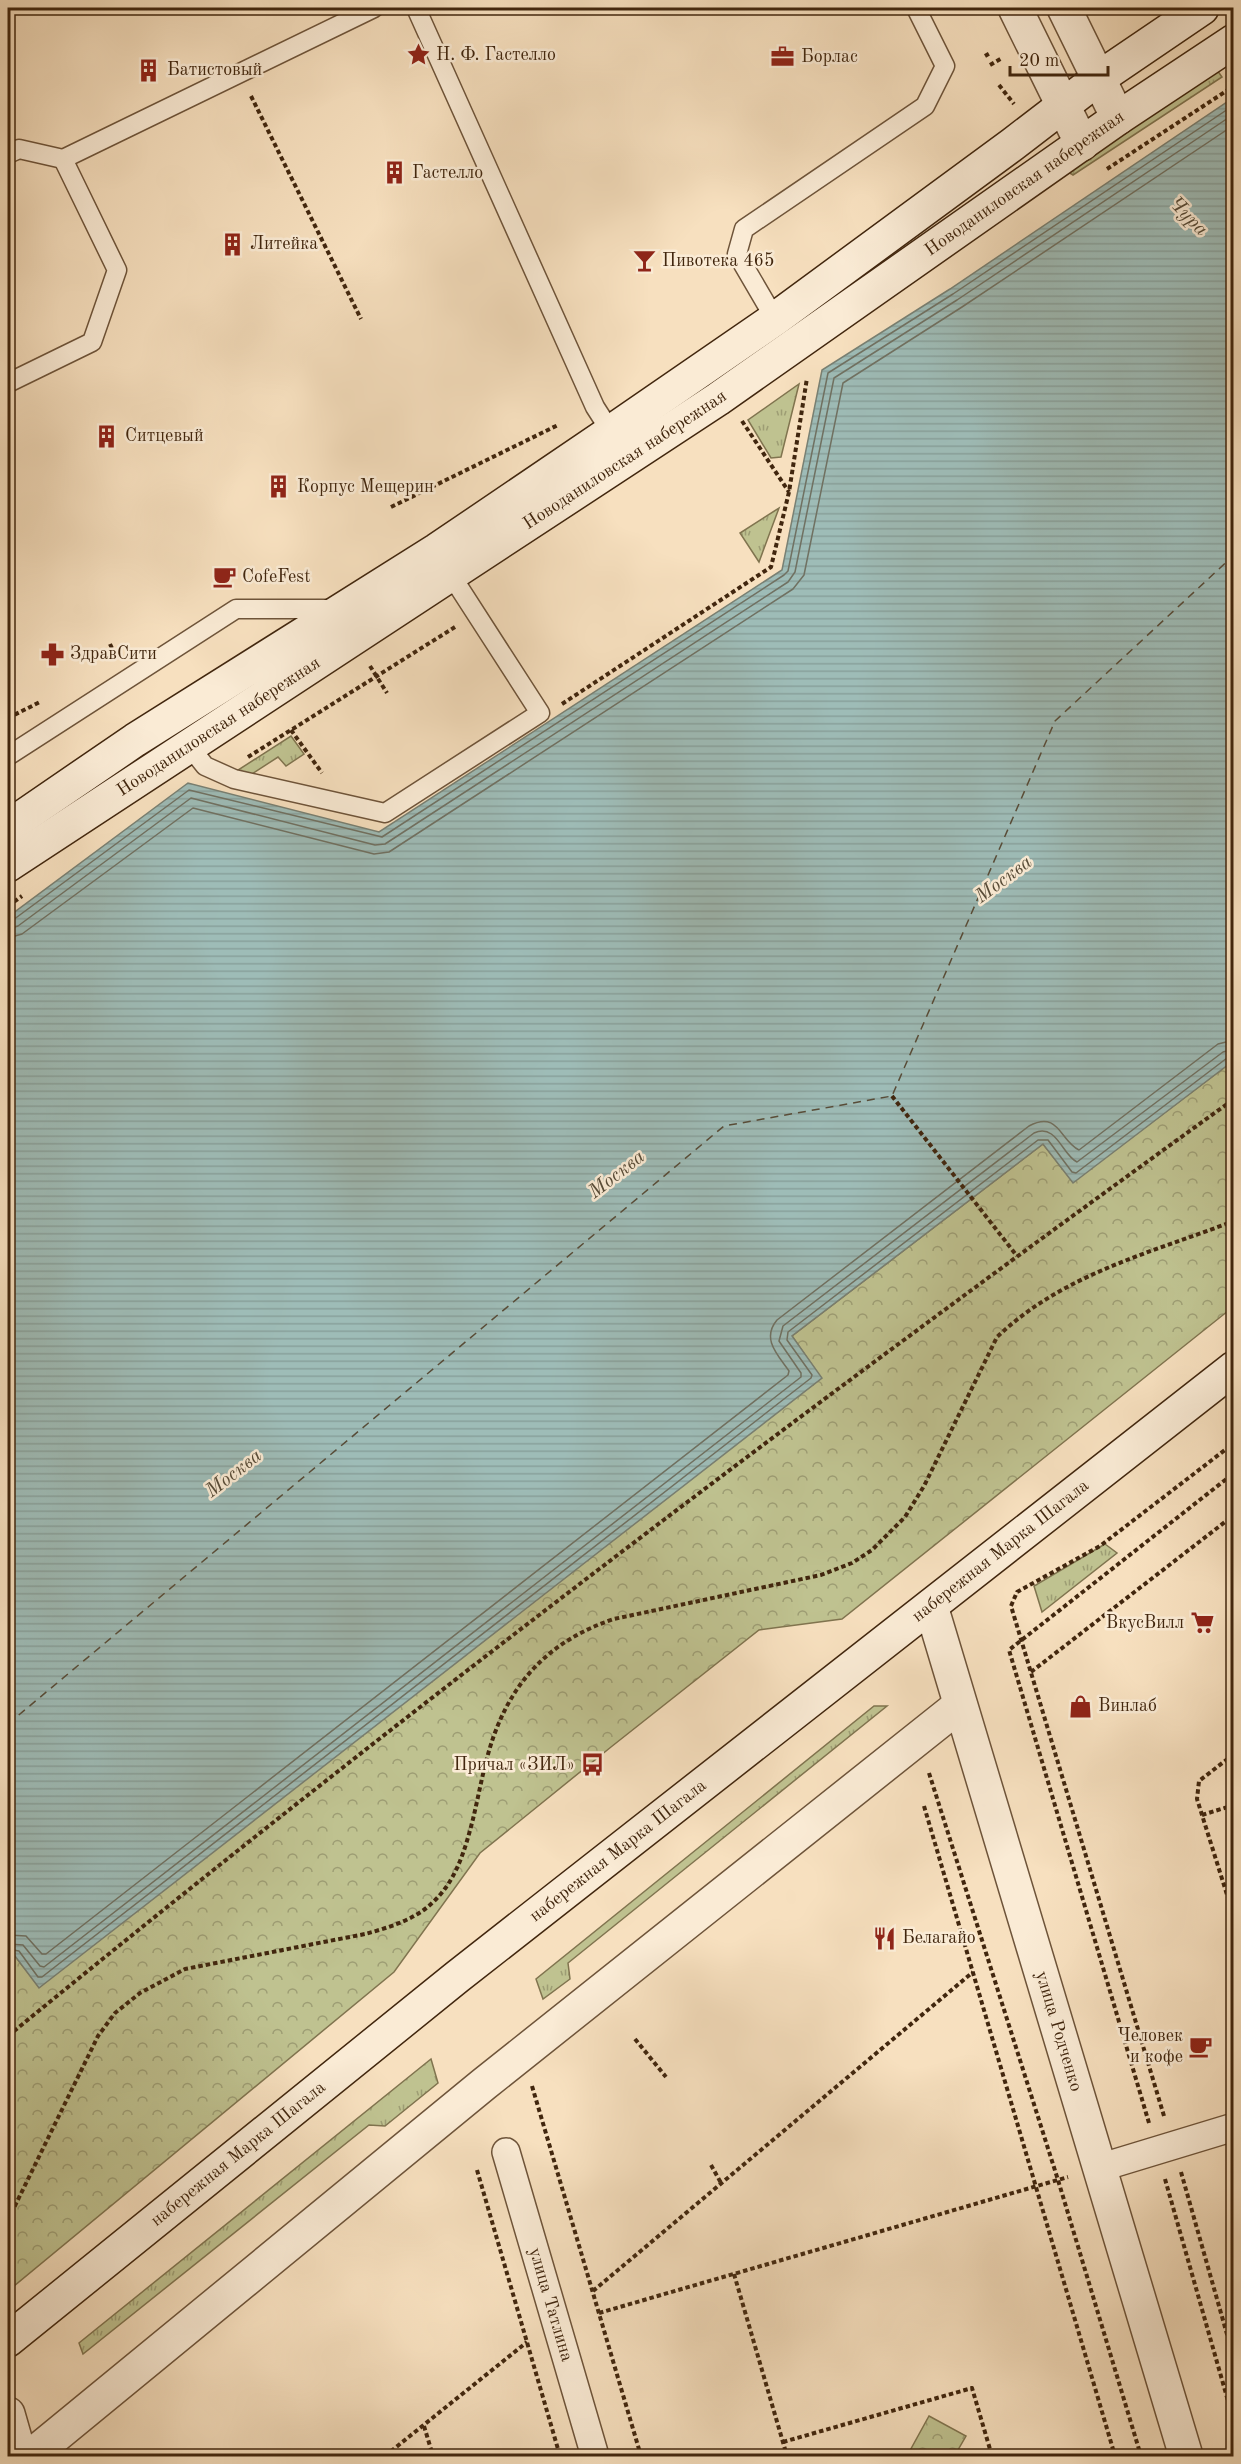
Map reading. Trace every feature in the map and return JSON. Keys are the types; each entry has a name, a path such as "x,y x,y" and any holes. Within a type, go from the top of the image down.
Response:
{"main road":[{"path":"1016,8 1082,144"},
{"path":"1064,8 1118,118"},
{"name":"Новоданиловская набережная","path":"8,827 135,740 437,550 603,420 775,319 1099,78 1202,8"},
{"name":"Новоданиловская набережная","path":"8,865 718,399 1118,118 1233,41"},
{"name":"набережная Марка Шагала","path":"8,2340 457,1977 1233,1368"},
{"name":"улица Родченко","path":"930,1606 1186,2457"},
{"path":"31,2457 523,2054 960,1705"},
{"path":"8,2414 20,2457"}],"street":[{"path":"1099,2168 1233,2127"},
{"name":"улица Татлина","path":"506,2152 595,2457"}],"lane":[{"path":"8,154 19,149 63,159 374,8"},
{"path":"416,8 603,420"},
{"path":"775,319 737,254 744,229 925,106 945,66 916,8"},
{"path":"8,383 92,342 117,270 63,159"},
{"path":"190,747 205,766 228,776 385,813 540,713 451,575"},
{"path":"8,756 236,609 344,609"}],"path":[{"path":"240,74 361,319"},
{"path":"1106,170 1233,86"},
{"path":"553,710 771,567 789,492 807,376"},
{"path":"738,416 789,492"},
{"path":"391,507 603,420"},
{"path":"228,776 291,730 476,614"},
{"path":"110,644 118,659"},
{"path":"368,662 387,693"},
{"path":"291,730 345,804"},
{"path":"8,906 26,893"},
{"path":"892,1096 1017,1256"},
{"path":"8,2036 279,1817 611,1558 1017,1256 1233,1099"},
{"path":"8,2220 98,2036 115,2013 141,1993 185,1969 388,1928 431,1904 458,1868 466,1848 496,1731 526,1677 544,1656 588,1627 614,1619 821,1575 852,1563 886,1539 905,1517 924,1486 997,1337 1015,1320 1053,1293 1084,1277 1233,1221"},
{"path":"1233,1443 1100,1546 1017,1592 1011,1606 1165,2147 1233,2422"},
{"path":"1233,1473 1009,1650 1233,2359"},
{"path":"1031,1672 1233,1515"},
{"path":"1233,1754 1199,1781 1197,1799 1233,1917"},
{"path":"932,1782 1058,2180 1141,2457"},
{"path":"1202,1815 1233,1805"},
{"path":"924,1806 1115,2457"},
{"path":"593,2291 973,1972"},
{"path":"635,2039 666,2077"},
{"path":"523,2054 641,2457"},
{"path":"711,2165 721,2183"},
{"path":"599,2313 1099,2168"},
{"path":"477,2170 560,2457"},
{"path":"734,2274 788,2457"},
{"path":"386,2457 527,2342"},
{"path":"783,2442 972,2388 992,2457"},
{"path":"424,2425 433,2457"}],"green space":[{"path":"1217,70 1222,77 1073,175 1068,172"},
{"path":"799,384 781,457 771,458 748,420"},
{"path":"779,508 759,562 740,533"},
{"path":"291,736 304,754 286,766 278,757 249,776 235,772"},
{"path":"1233,1061 1233,1307 842,1619 759,1630 611,1747 480,1853 394,1972 8,2291 8,1961 15,1956 39,1987 821,1378 792,1336 1043,1144 1073,1182"},
{"path":"1105,1544 1117,1553 1042,1612 1034,1586"},
{"path":"874,1706 887,1706 568,1963 570,1979 543,1999 536,1979"},
{"path":"431,2059 438,2083 385,2126 369,2125 83,2354 79,2343"},
{"path":"929,2416 966,2436 958,2450 969,2456 907,2456"}],"water":[{"path":"1233,98 1233,1061 1073,1183 1043,1144 792,1336 822,1378 39,1988 15,1956 8,1961 8,917 188,783 379,832 782,570 822,370 950,289"}],"ferry route":[{"path":"8,1724 724,1126 892,1096 1055,721 1234,555"}],"place":[{"name":"Н. Ф. Гастелло","path":"418,55"},
{"name":"Борлас","path":"783,57"},
{"name":"Батистовый","path":"149,70"},
{"name":"Гастелло","path":"394,173"},
{"name":"Литейка","path":"232,244"},
{"name":"Пивотека 465","path":"644,261"},
{"name":"Ситцевый","path":"107,436"},
{"name":"Корпус Мещерин","path":"279,487"},
{"name":"CofeFest","path":"224,577"},
{"name":"ЗдравСити","path":"52,654"},
{"name":"ВкусВилл","path":"1202,1623"},
{"name":"Винлаб","path":"1080,1706"},
{"name":"Причал «ЗИЛ»","path":"593,1765"},
{"name":"Белагайо","path":"884,1938"},
{"name":"Человек и кофе","path":"1201,2046"}],"water label":[{"name":"Чура","path":"1188,217"},
{"name":"Москва","path":"1004,880"},
{"name":"Москва","path":"617,1175"},
{"name":"Москва","path":"234,1474"}]}
